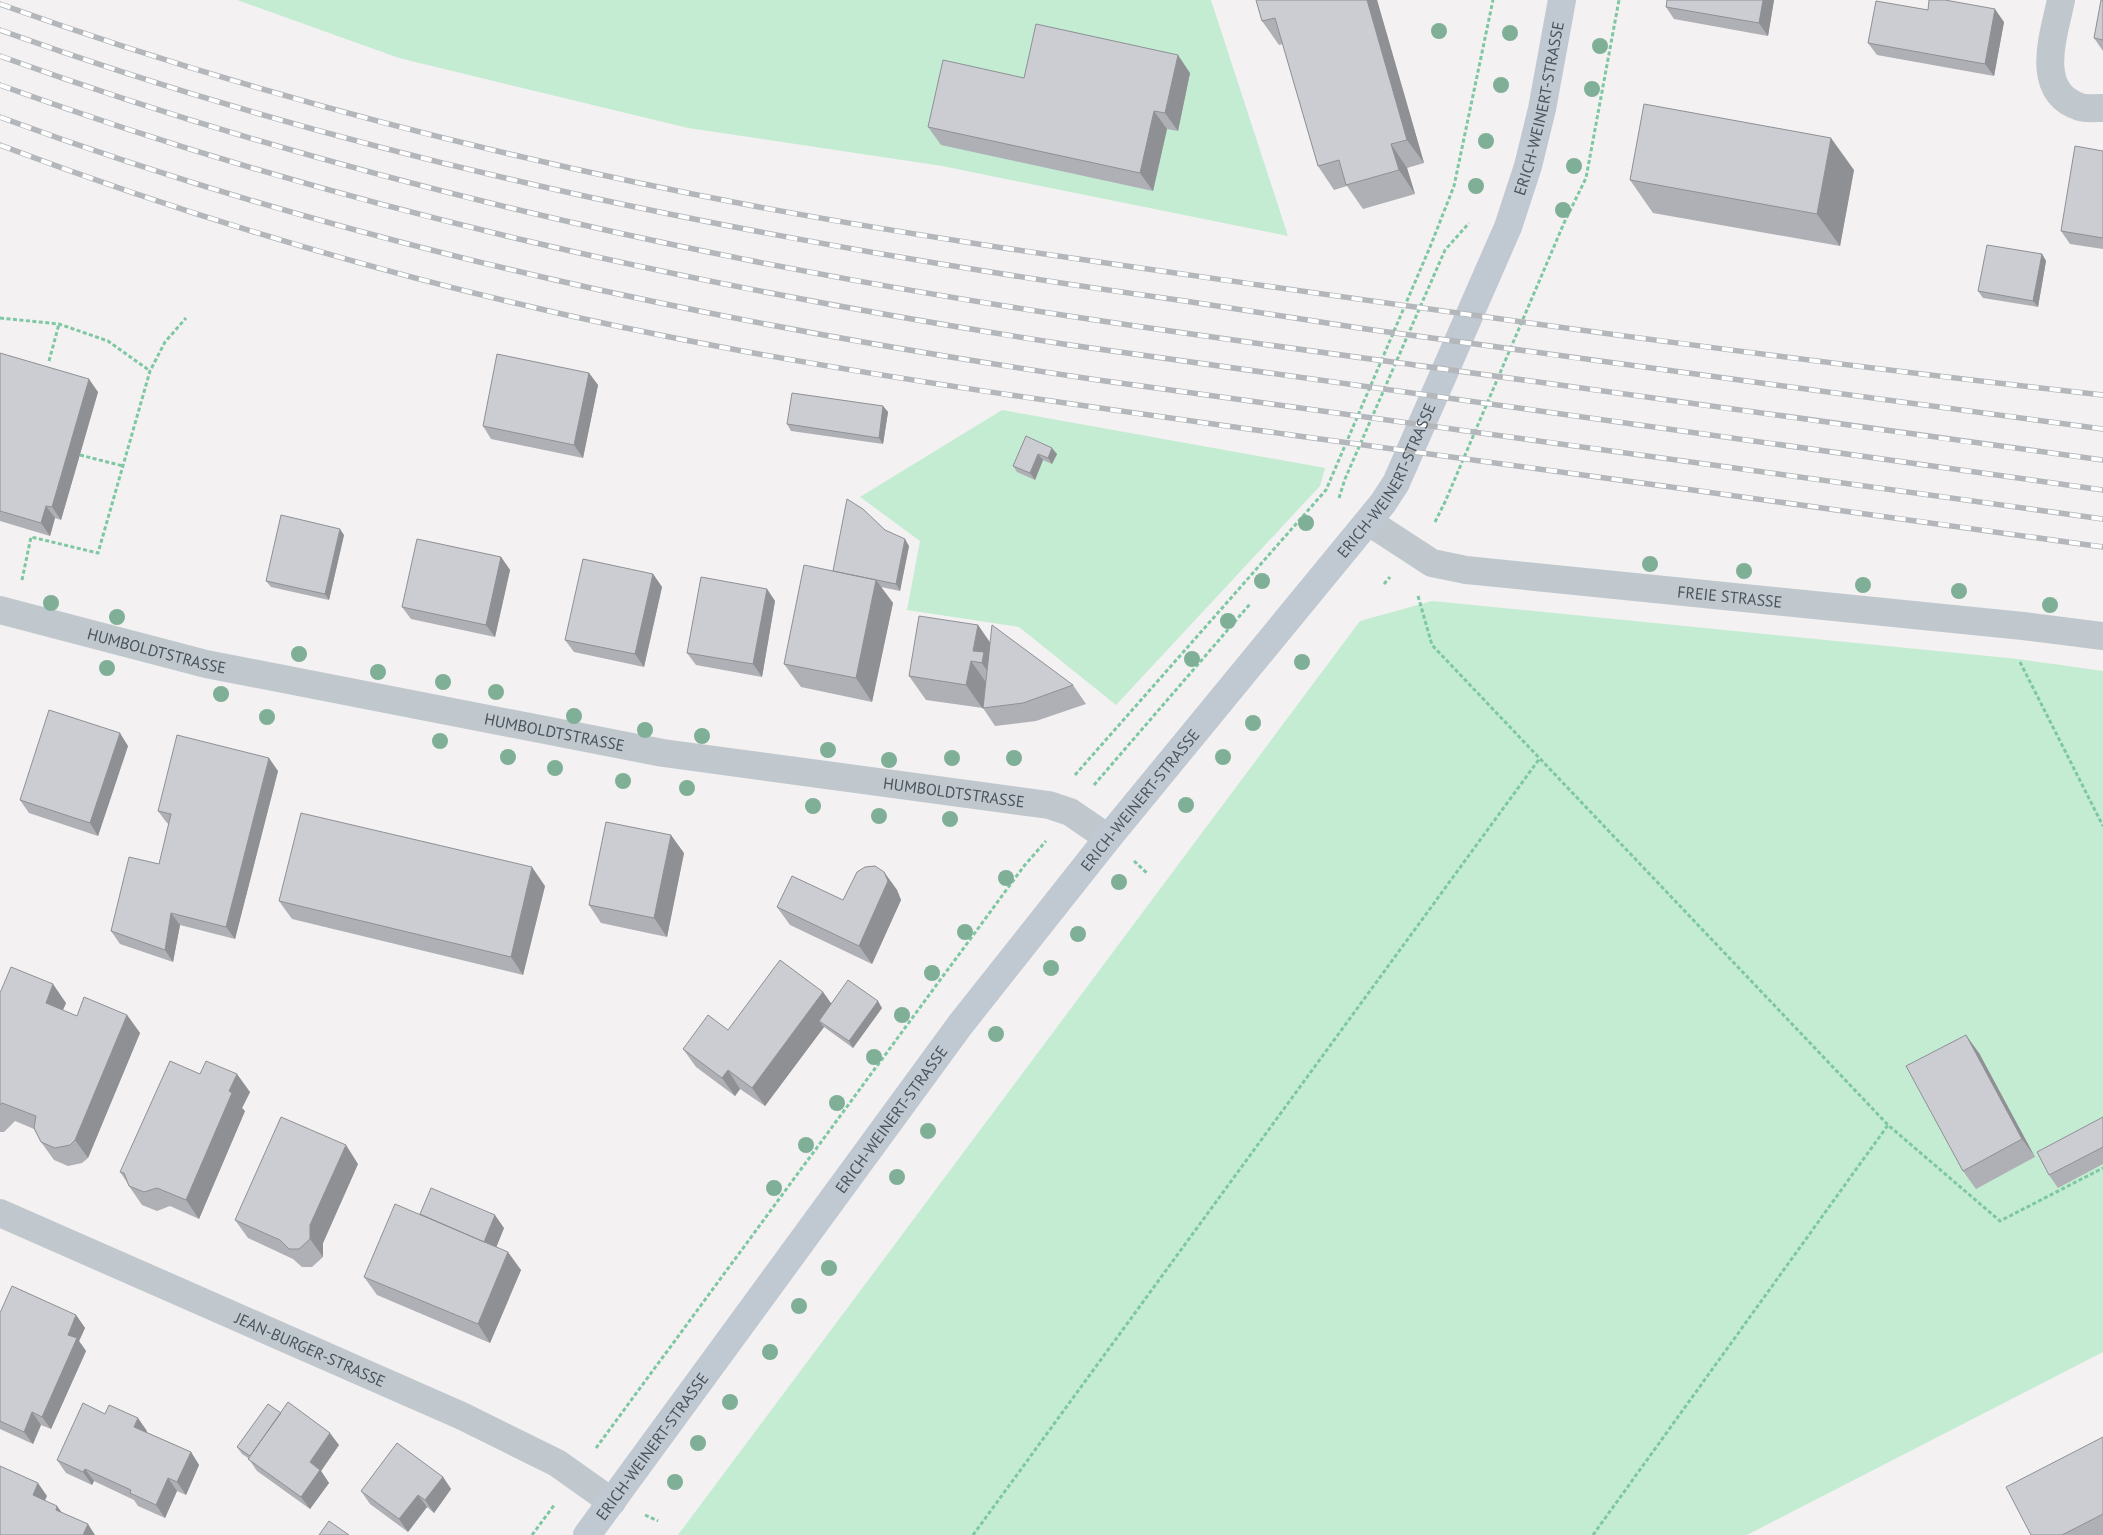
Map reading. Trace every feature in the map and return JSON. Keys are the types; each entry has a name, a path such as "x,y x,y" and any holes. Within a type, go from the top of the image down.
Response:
{"main road":[{"name":"ERICH-WEINERT-STRASSE","path":"587,1535 960,1025 1108,838 1369,522 1396,483 1508,227 1533,147 1562,0"}],"street":[{"path":"2060,0 2048,68 2057,92 2080,107 2103,108"},
{"name":"FREIE STRASSE","path":"1369,522 1432,563 1466,570 2023,626 2103,636"},
{"name":"HUMBOLDTSTRASSE","path":"8,613 206,664 663,752 1049,805 1070,812 1108,838"},
{"name":"JEAN-BURGER-STRASSE","path":"0,1213 462,1416 557,1463 612,1502"}],"path":[{"path":"1049,805 1326,490 1430,247 1454,186 1493,0"},
{"path":"1436,519 1564,223 1586,178 1619,0"},
{"name":"ERICH-WEINERT-STRASSE","path":"1337,504 1345,478 1445,250 1462,233 1470,220"},
{"path":"0,318 60,324 108,341 150,371"},
{"path":"8,613 31,537 98,553 150,371 165,342 186,318"},
{"path":"49,360 60,324"},
{"path":"80,455 122,466"},
{"path":"1098,779 1256,597"},
{"path":"1421,605 1432,645 1888,1125 2000,1221 2103,1168"},
{"path":"2018,658 2103,826"},
{"path":"973,1535 1540,758"},
{"path":"594,1451 1024,866"},
{"path":"1593,1535 1888,1125"},
{"path":"532,1535 555,1504"}],"green space":[{"path":"237,0 1211,0 1288,236 942,166 688,128 399,58"},
{"path":"1002,410 1325,468 1320,486 1116,705 1019,627 907,610 920,541 860,497"},
{"path":"1432,601 2018,659 2103,671 2103,1352 1747,1535 678,1535 1360,621"}],"building":[{"path":"1256,0 1367,0 1407,140 1391,144 1399,170 1346,185 1339,160 1318,166 1275,18 1262,21"},
{"path":"1667,0 1763,0 1759,23 1666,7"},
{"path":"1929,0 1945,0 1995,9 1985,64 1868,43 1876,1 1928,10"},
{"path":"2101,0 2103,0 2103,40 2094,38"},
{"path":"1036,24 1178,55 1165,113 1154,111 1140,173 928,127 943,60 1024,78"},
{"path":"1644,104 1831,138 1817,214 1630,180"},
{"path":"2075,146 2103,151 2103,238 2061,231"},
{"path":"1987,245 2042,254 2033,301 1978,291"},
{"path":"0,353 89,379 52,507 46,506 41,523 0,511"},
{"path":"497,354 589,373 574,445 483,426"},
{"path":"792,393 883,406 879,438 787,424"},
{"path":"1026,436 1052,448 1048,458 1038,454 1030,473 1013,466"},
{"path":"847,499 863,509 885,530 905,539 896,584 833,571"},
{"path":"281,515 340,529 325,594 266,581"},
{"path":"417,539 501,557 486,625 402,607"},
{"path":"583,559 653,574 635,654 565,640"},
{"path":"804,565 876,580 856,678 784,664"},
{"path":"701,577 767,589 753,664 687,653"},
{"path":"919,616 978,625 973,651 984,652 982,663 971,661 966,685 909,676"},
{"path":"992,625 1073,685 1023,703 983,708"},
{"path":"49,710 120,733 90,823 20,800"},
{"path":"177,735 269,758 226,927 171,913 165,950 111,931 129,857 159,864 171,814 158,811"},
{"path":"301,813 532,867 511,957 279,901"},
{"path":"606,822 671,835 654,918 589,905"},
{"path":"875,866 884,872 888,881 859,946 777,907 792,876 843,900 857,872 865,867"},
{"path":"780,960 823,992 752,1088 728,1070 722,1078 683,1049 708,1015 728,1030"},
{"path":"11,967 53,984 46,1003 77,1016 84,997 127,1015 75,1140 70,1145 55,1148 41,1142 34,1128 36,1116 2,1103 0,1105 0,993"},
{"path":"848,980 878,1001 849,1041 819,1021"},
{"path":"1966,1035 2022,1139 1963,1171 1906,1066"},
{"path":"170,1061 200,1074 206,1061 237,1074 229,1091 232,1093 186,1200 157,1188 144,1192 129,1186 124,1173 120,1172"},
{"path":"281,1117 346,1145 310,1225 310,1239 299,1249 289,1249 280,1240 235,1220"},
{"path":"2103,1117 2103,1147 2049,1175 2037,1152"},
{"path":"431,1188 495,1215 484,1242 420,1214"},
{"path":"395,1204 508,1252 478,1324 364,1277"},
{"path":"12,1286 76,1315 68,1335 77,1338 42,1417 32,1412 24,1432 0,1421 0,1313"},
{"path":"288,1402 330,1433 310,1462 320,1470 301,1497 248,1459"},
{"path":"83,1403 105,1414 109,1405 138,1418 134,1427 191,1452 177,1482 168,1478 156,1505 130,1493 131,1490 85,1469 83,1472 57,1460"},
{"path":"268,1404 281,1413 250,1456 237,1447"},
{"path":"2103,1437 2103,1514 2062,1535 2031,1535 2006,1487"},
{"path":"397,1443 443,1477 425,1500 418,1495 399,1519 361,1491"},
{"path":"0,1466 38,1483 33,1495 57,1506 56,1510 88,1524 83,1535 0,1535"},
{"path":"329,1521 349,1535 319,1535"}],"railway":[{"path":"0,4 187,66 375,120 566,167 759,207 1009,249 1470,315 1786,357 2103,395"},
{"path":"0,30 144,79 290,123 437,162 585,196 734,227 1034,279 1366,329 2103,429"},
{"path":"0,56 184,118 277,146 464,197 653,240 836,277 923,293 1187,334 2103,460"},
{"path":"0,85 130,130 262,171 395,208 663,271 798,298 1070,345 2103,490"},
{"path":"0,117 134,164 269,206 405,243 542,277 680,307 819,334 1098,380 2103,519"},
{"path":"0,145 180,209 364,264 550,311 643,332 737,350 875,374 1083,406 2103,547"}]}
